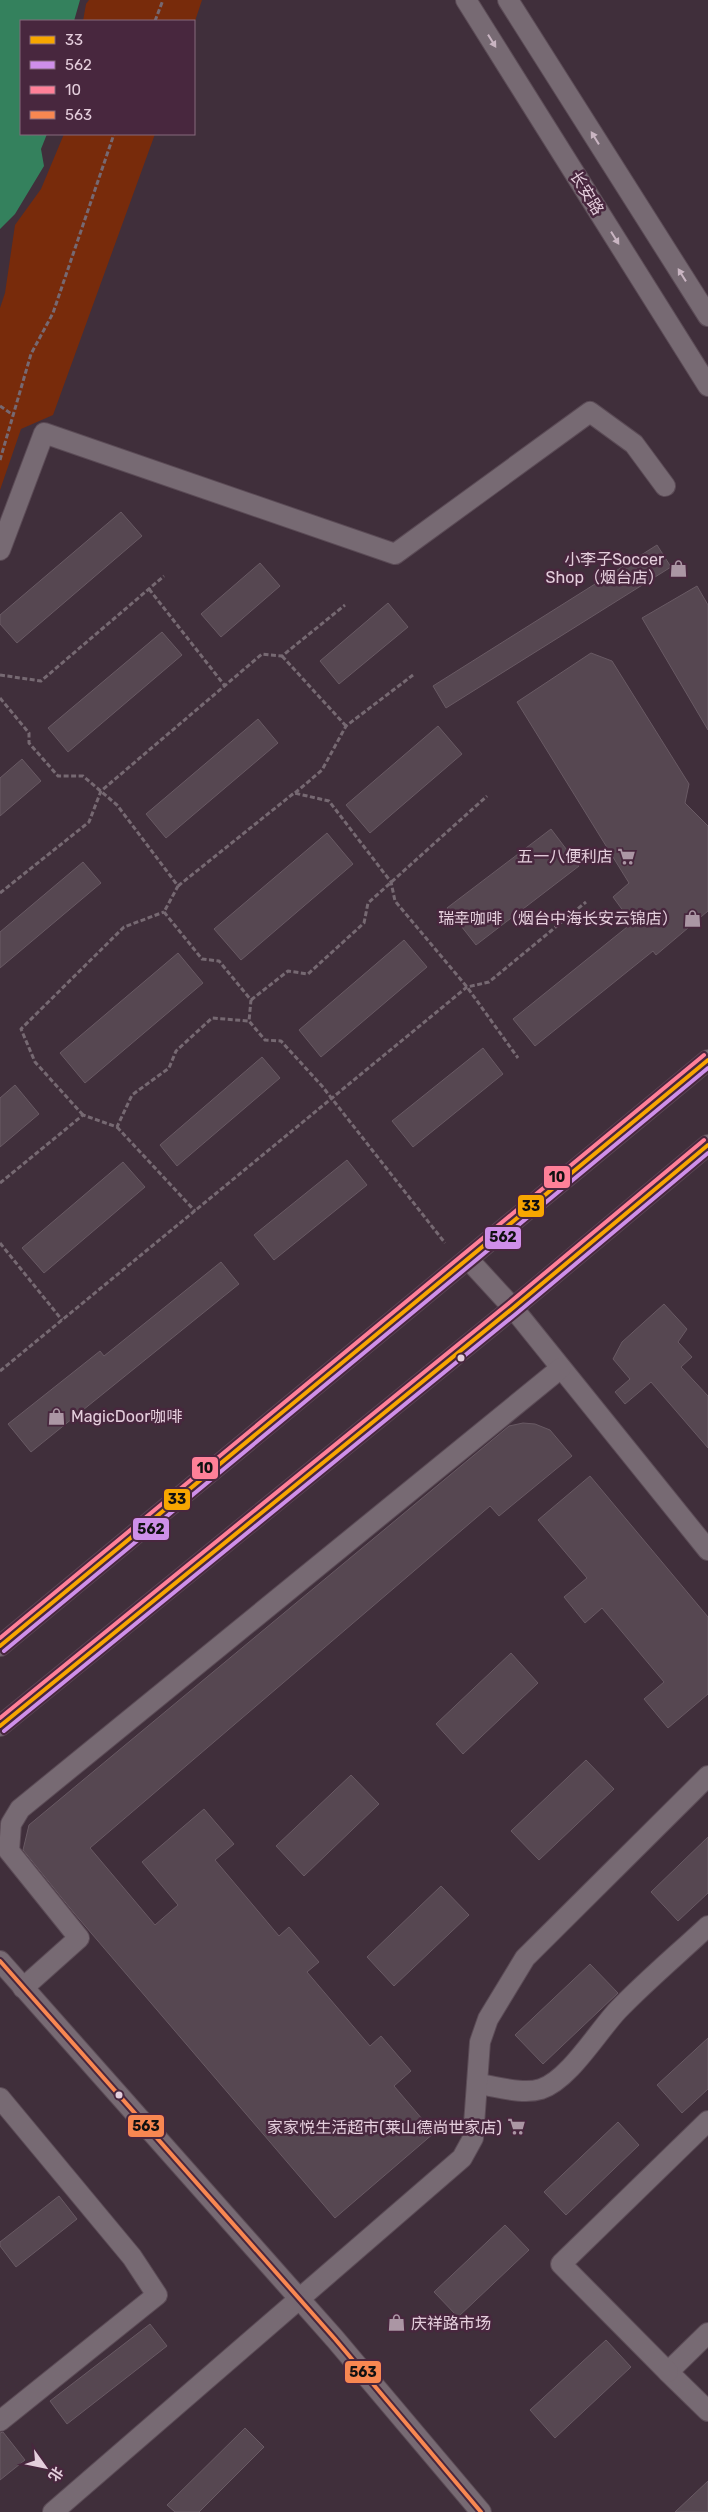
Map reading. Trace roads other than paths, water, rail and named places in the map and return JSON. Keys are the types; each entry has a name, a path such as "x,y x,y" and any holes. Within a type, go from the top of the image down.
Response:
{"street":[{"name":"长安路","path":"466,0 708,386"},
{"path":"508,0 708,316"},
{"path":"0,550 44,433 394,554 590,412 634,444 665,486"},
{"path":"0,1646 708,1060"},
{"path":"0,1726 513,1308 708,1146"},
{"path":"468,1259 513,1308 708,1550"},
{"path":"23,1988 79,1938 8,1852 12,1824 20,1809 561,1368"},
{"path":"53,2512 462,2158 473,2138 480,2042 488,2019 525,1958 708,1776"},
{"path":"477,2084 526,2090 541,2089 552,2084 596,2039 618,2010 704,1938"},
{"path":"0,1961 298,2298 481,2512"},
{"path":"0,2098 132,2257 157,2295 0,2421"},
{"path":"708,2121 561,2264 708,2411"},
{"path":"668,2372 708,2334"}],"place":[{"name":"小李子Soccer Shop（烟台店）","path":"678,568"},
{"name":"五一八便利店","path":"627,856"},
{"name":"瑞幸咖啡（烟台中海长安云锦店）","path":"692,918"},
{"name":"MagicDoor咖啡","path":"57,1416"},
{"name":"家家悦生活超市(莱山德尚世家店)","path":"516,2127"},
{"name":"庆祥路市场","path":"397,2323"}]}
